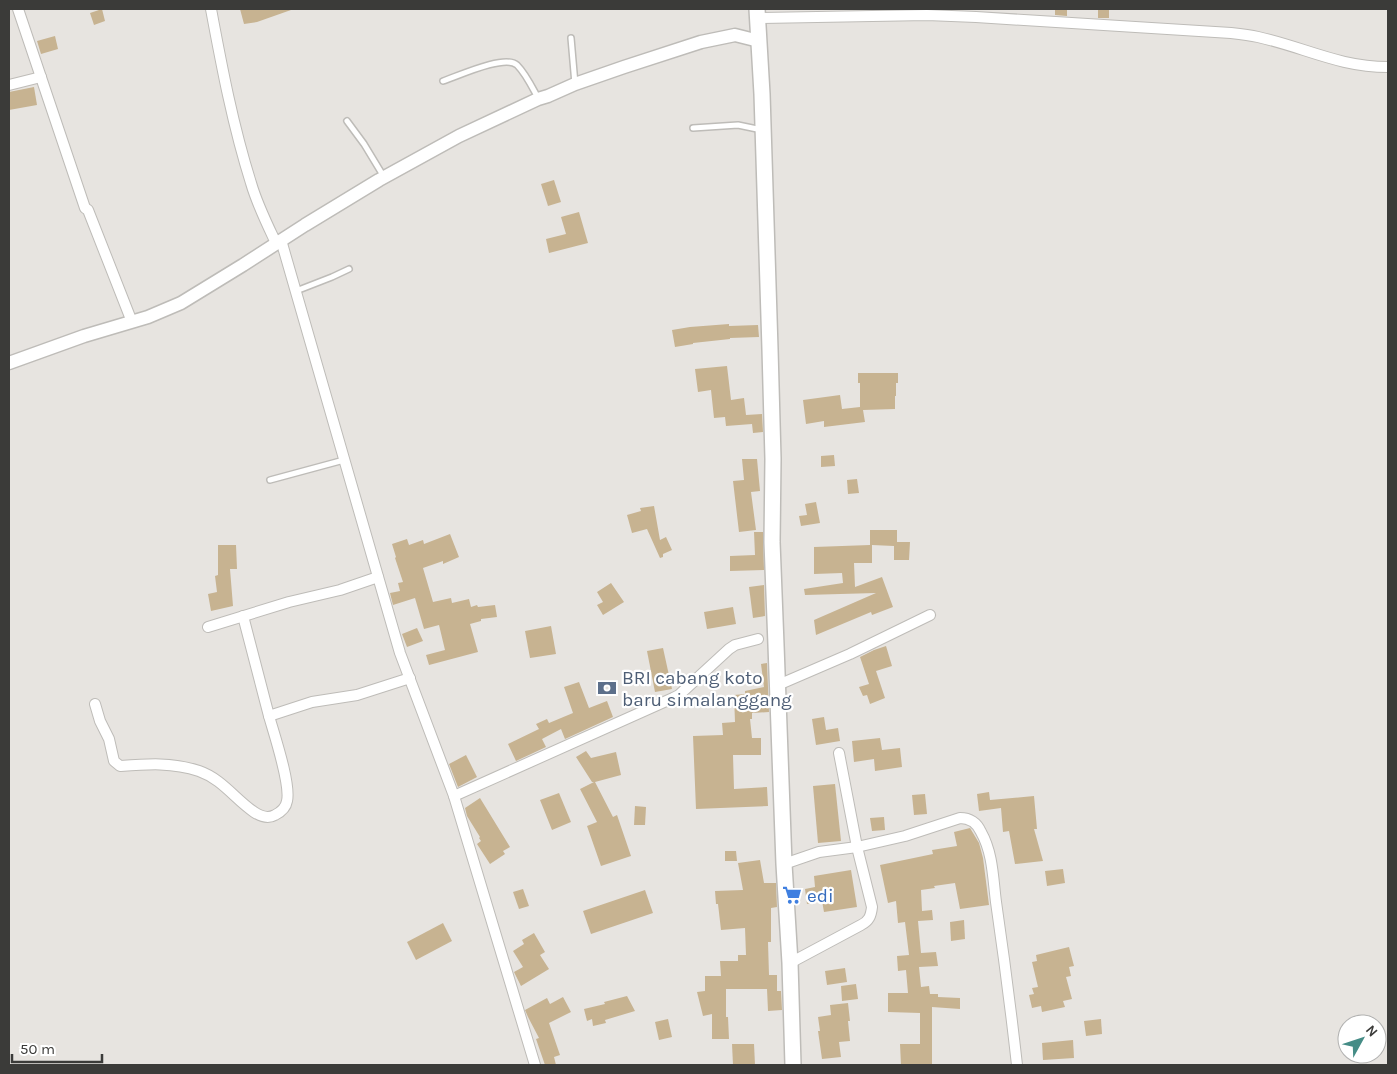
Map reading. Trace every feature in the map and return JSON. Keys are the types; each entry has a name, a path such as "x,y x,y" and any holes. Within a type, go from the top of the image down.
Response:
{"main road":[{"path":"757,14 763,130 773,459 772,542 766,641 778,685 793,1065"}],"street":[{"path":"18,9 85,208 88,210 132,322"},
{"path":"211,9 225,84 251,184 263,214 279,242 296,291 400,653 454,796 534,1065"},
{"path":"757,14 928,12 976,17 1231,32 1258,37 1346,63 1372,67 1388,67"},
{"path":"9,363 84,336 148,317 181,303 384,177 459,136 538,99 575,84 701,42 735,36 759,41"},
{"path":"9,85 41,77"},
{"path":"208,627 289,602 340,590 378,577"},
{"path":"778,685 850,654 930,615"},
{"path":"95,704 98,716 109,739 114,761 120,766 176,765 199,771 212,777 254,812 261,816 274,816 285,807 288,788 243,616"},
{"path":"454,796 679,695 735,645 766,641"},
{"path":"269,716 312,702 357,695 410,678"},
{"path":"790,963 861,925 869,919 871,914 872,907 857,847 839,753"},
{"path":"784,864 819,852 857,847 905,836 960,818 967,818 972,821 981,832 989,852 1006,964 1017,1065"}],"lane":[{"path":"571,38 575,84"},
{"path":"443,81 492,64 509,62 516,65 527,78 538,99"},
{"path":"347,121 364,144 384,177"},
{"path":"693,128 738,125 763,130"},
{"path":"296,291 349,269"},
{"path":"270,480 345,460"}],"building":[{"path":"102,9 105,21 94,25 90,13"},
{"path":"240,9 291,10 257,22 244,24"},
{"path":"1055,9 1067,9 1067,16 1055,15"},
{"path":"1098,9 1109,9 1109,18 1098,18"},
{"path":"55,36 58,49 41,54 37,41"},
{"path":"34,87 37,105 9,110 9,92"},
{"path":"554,180 561,202 548,206 541,184"},
{"path":"579,212 588,243 549,253 546,239 566,234 561,217"},
{"path":"729,324 729,326 758,325 759,337 730,338 675,347 672,330"},
{"path":"727,366 731,400 744,398 746,415 762,414 763,432 753,433 752,424 726,426 725,417 714,418 711,390 698,392 695,369"},
{"path":"858,373 898,373 895,409 863,410 865,422 824,427 824,421 806,424 803,400 840,395 842,409 860,407"},
{"path":"834,455 835,466 821,467 821,456"},
{"path":"742,459 757,459 760,491 751,492 756,530 739,532 733,481 744,480"},
{"path":"857,479 859,493 848,494 847,480"},
{"path":"816,502 820,523 801,526 799,516 807,515 805,504"},
{"path":"654,506 660,540 666,537 672,550 663,554 663,557 660,558 647,529 632,533 627,515 641,511 640,508"},
{"path":"870,530 897,530 897,542 910,542 909,560 894,560 894,546 872,545 872,563 854,563 855,587 882,577 893,607 872,615 871,612 816,635 814,620 876,593 805,595 804,589 843,583 842,573 814,574 814,547 870,545"},
{"path":"754,532 763,532 764,570 730,571 730,556 755,555"},
{"path":"450,534 459,557 443,564 443,561 423,568 433,602 451,598 452,603 469,599 471,607 495,605 497,617 481,619 481,621 470,624 478,652 429,665 426,655 445,650 439,625 424,629 415,598 393,605 390,593 400,591 398,583 403,582 392,544 407,539 409,545 423,540 424,544"},
{"path":"218,545 236,545 237,569 230,569 233,606 211,611 208,594 217,592 215,576 218,575"},
{"path":"611,583 624,602 603,615 597,605 603,602 597,592"},
{"path":"764,585 765,616 753,618 749,587"},
{"path":"733,607 736,624 707,629 704,612"},
{"path":"551,626 556,654 530,658 525,631"},
{"path":"417,628 423,641 407,647 402,634"},
{"path":"886,646 892,666 876,671 885,698 870,704 867,695 863,696 859,687 869,684 860,657"},
{"path":"663,648 672,689 655,692 647,651"},
{"path":"767,663 769,712 752,713 752,719 750,719 752,738 761,738 761,755 733,755 734,789 767,787 768,806 696,809 693,736 723,735 722,723 735,722 734,695 745,694 745,691 764,687 761,664"},
{"path":"579,682 589,708 607,701 613,717 565,739 561,729 542,739 546,747 516,761 508,744 539,729 536,724 547,719 549,723 573,713 564,687"},
{"path":"824,717 826,730 838,728 840,741 816,745 812,719"},
{"path":"880,738 882,750 900,748 902,767 875,771 874,759 854,762 852,741"},
{"path":"586,751 591,758 616,752 621,775 595,782 613,817 617,815 631,856 601,866 587,826 597,822 580,789 594,782 592,782 576,757"},
{"path":"466,755 477,777 458,787 449,764"},
{"path":"835,784 841,841 818,843 813,786"},
{"path":"989,792 990,800 1034,796 1037,829 1034,829 1043,861 1015,864 1009,831 1003,832 1001,808 979,811 977,794"},
{"path":"559,793 571,822 552,830 540,800"},
{"path":"925,794 927,814 914,815 912,795"},
{"path":"480,798 510,847 503,851 505,854 490,864 477,844 481,841 480,837 467,816 465,808"},
{"path":"635,806 646,807 645,825 634,825"},
{"path":"884,817 885,830 872,831 870,818"},
{"path":"970,828 979,843 983,858 989,905 960,909 955,883 934,886 935,888 921,890 922,911 932,910 933,920 918,921 921,953 936,952 938,966 919,967 921,987 929,986 930,994 938,994 938,997 960,998 960,1009 932,1007 932,1065 901,1065 900,1044 920,1044 920,1013 888,1012 888,993 908,993 906,970 898,971 897,956 909,955 905,922 898,923 896,901 888,903 880,865 933,854 932,850 957,846 954,832"},
{"path":"725,851 736,851 737,861 725,861"},
{"path":"760,860 764,883 776,883 777,907 771,908 771,942 768,942 769,975 777,975 777,991 781,991 782,1010 768,1011 767,989 726,989 726,1017 728,1017 729,1039 712,1039 712,1014 703,1016 697,992 705,991 705,976 721,976 720,961 738,961 738,955 746,955 745,928 721,930 715,891 743,890 738,863"},
{"path":"1063,869 1065,883 1047,886 1045,871"},
{"path":"851,870 857,907 824,912 822,901 807,904 805,889 815,887 814,876"},
{"path":"523,889 529,906 519,909 513,892"},
{"path":"645,890 653,913 591,934 583,911"},
{"path":"964,920 965,939 951,941 950,922"},
{"path":"443,923 452,941 416,960 407,942"},
{"path":"534,933 545,952 540,955 549,969 521,986 514,972 523,967 513,951 524,944 522,940"},
{"path":"1069,947 1074,966 1069,967 1071,976 1066,977 1072,999 1063,1001 1065,1007 1042,1012 1041,1006 1032,1008 1029,995 1034,994 1032,988 1038,987 1032,962 1037,961 1036,955"},
{"path":"845,968 847,982 827,985 825,971"},
{"path":"856,984 858,999 842,1001 841,986"},
{"path":"627,996 635,1011 605,1020 606,1023 593,1026 592,1019 587,1021 584,1009"},
{"path":"563,997 571,1012 549,1023 560,1055 554,1057 556,1065 545,1065 536,1039 539,1038 525,1010 547,998 550,1004"},
{"path":"848,1003 850,1041 839,1042 841,1057 822,1059 818,1017 831,1015 830,1005"},
{"path":"668,1019 672,1037 659,1040 655,1022"},
{"path":"1101,1019 1102,1034 1086,1036 1084,1021"},
{"path":"1073,1040 1074,1058 1043,1060 1042,1043"},
{"path":"732,1044 754,1044 755,1065 733,1065"}],"place":[{"name":"BRI cabang koto baru simalanggang","path":"607,688"},
{"name":"edi","path":"792,895"}]}
